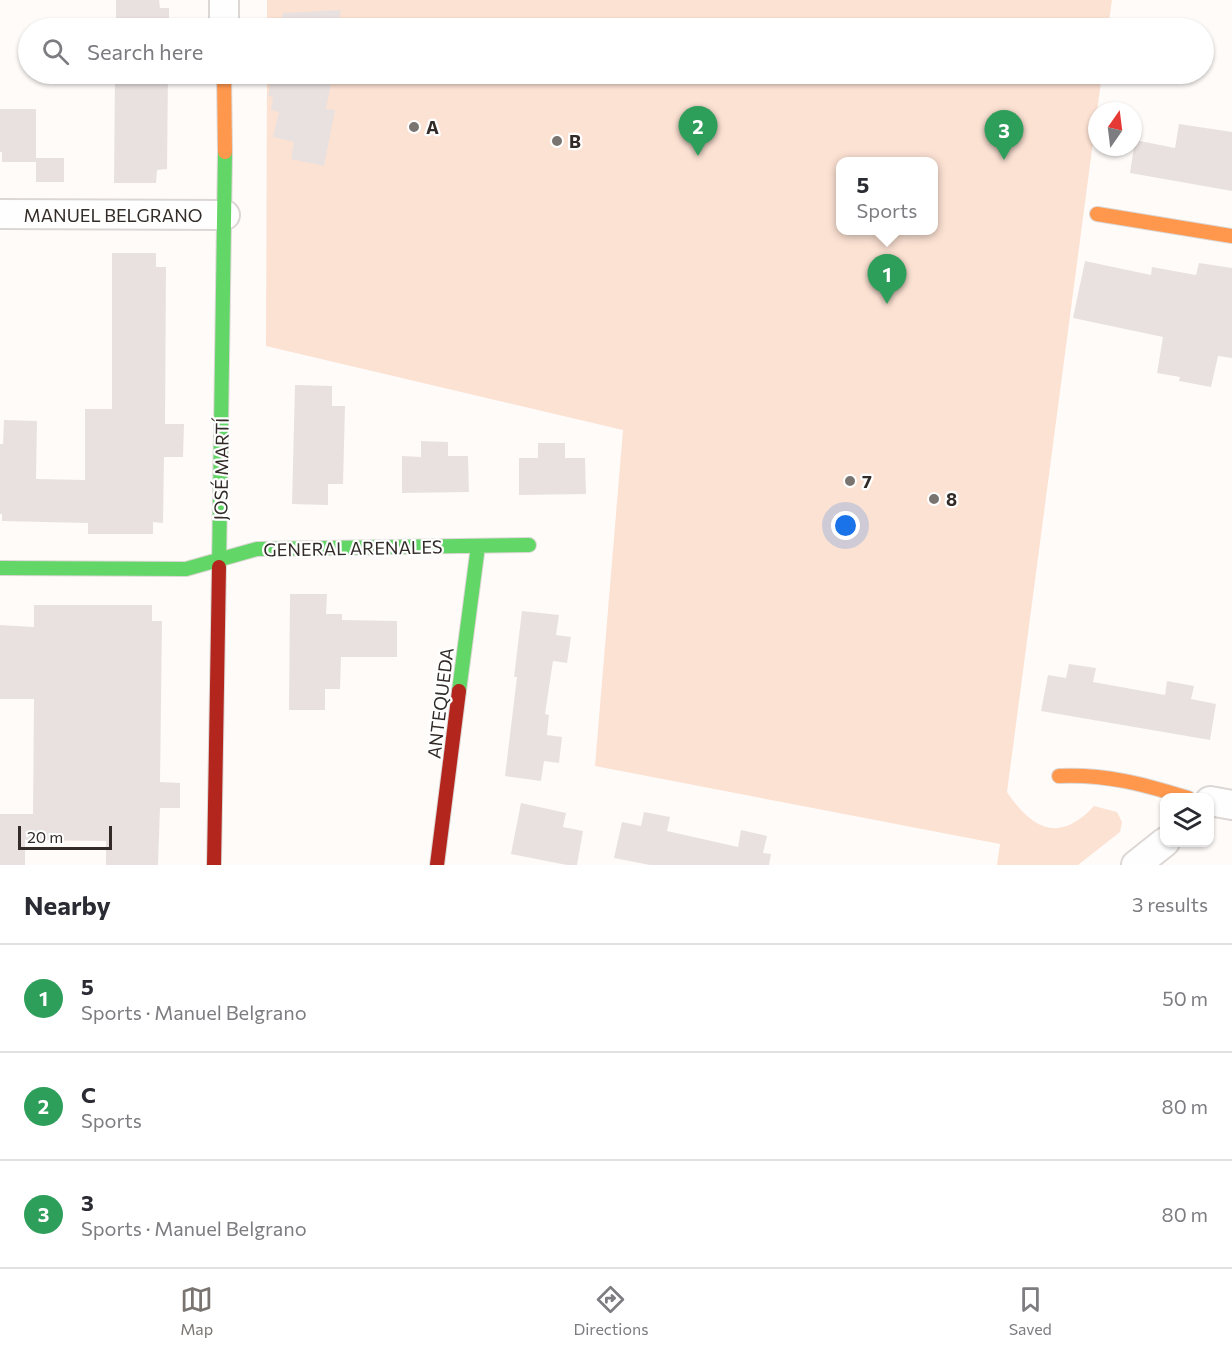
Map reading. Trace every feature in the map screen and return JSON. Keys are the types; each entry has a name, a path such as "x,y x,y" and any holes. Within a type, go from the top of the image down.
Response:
{"street":[{"path":"224,0 224,18"},
{"name":"JOSÉ MARTÍ","path":"214,865 225,215 224,84"},
{"name":"MANUEL BELGRANO","path":"0,214 225,215"},
{"path":"1097,214 1232,236"},
{"name":"GENERAL ARENALES","path":"0,568 186,570 257,549 529,545"},
{"name":"ANTEQUEDA","path":"437,865 478,546"},
{"path":"1059,776 1089,775 1136,782 1170,793"},
{"path":"1214,802 1232,805"},
{"path":"1136,865 1160,847"},
{"path":"1169,865 1171,847"}],"shaded area":[{"path":"267,0 1112,0 1109,18 267,18"},
{"path":"267,84 1101,84 1098,102 1088,102 1088,156 1091,156 1007,792 1026,815 1036,823 1047,827 1058,828 1069,825 1094,806 1117,812 1122,822 1120,832 1078,865 997,865 1000,844 595,766 623,430 266,346"}],"building":[{"path":"116,0 159,0 160,8 169,8 169,18 116,18"},
{"path":"341,10 339,18 282,18 283,13"},
{"path":"115,84 168,84 167,169 157,170 156,183 114,183"},
{"path":"270,84 331,84 326,109 335,110 324,166 291,159 294,142 273,137 279,112 271,110 273,97 268,96"},
{"path":"0,109 36,109 36,162 2,162"},
{"path":"1179,124 1232,132 1232,191 1130,173 1133,156 1142,156 1142,141 1175,148"},
{"path":"36,158 64,158 64,182 36,182"},
{"path":"112,253 156,253 156,267 166,267 165,424 184,424 183,457 164,457 163,523 153,522 153,534 88,534 88,523 2,521 2,514 0,514 0,444 3,444 4,420 37,421 36,479 85,480 85,409 112,409"},
{"path":"1085,261 1151,275 1152,267 1196,275 1199,263 1232,268 1232,358 1218,356 1211,387 1179,381 1180,377 1157,373 1163,337 1073,318"},
{"path":"295,385 332,386 332,406 345,406 343,484 328,484 328,505 292,504"},
{"path":"421,441 448,442 448,456 468,456 469,492 402,493 402,456 421,457"},
{"path":"538,443 565,443 565,458 585,458 586,494 519,495 519,458 538,458"},
{"path":"290,594 327,594 326,614 342,614 342,620 397,621 397,657 341,657 340,689 325,689 325,710 289,710"},
{"path":"34,605 152,605 152,621 162,621 160,782 180,783 180,808 160,808 158,865 106,865 106,841 25,840 25,865 0,865 0,814 33,814 34,699 0,699 0,625 34,627"},
{"path":"522,611 559,615 556,635 571,637 567,663 553,661 545,714 549,715 547,735 562,737 559,763 544,761 541,781 505,776"},
{"path":"1069,664 1096,668 1093,682 1165,695 1167,681 1194,686 1191,699 1216,704 1210,740 1041,711 1048,675 1066,678"},
{"path":"521,803 566,813 563,827 583,831 577,865 511,854"},
{"path":"644,812 670,817 667,831 738,847 741,830 767,836 763,853 771,854 769,865 650,865 614,858 622,822 641,826"}],"traffic: fast":[{"path":"219,567 225,152"},
{"path":"0,568 186,569 257,549 529,545"},
{"path":"459,691 478,546"}],"traffic: slow":[{"path":"224,84 225,152"},
{"path":"1097,214 1232,236"},
{"path":"1059,776 1124,781 1172,793"}],"traffic: jam":[{"path":"214,865 219,567"},
{"path":"437,865 459,691"}],"place":[{"name":"A","path":"414,127"},
{"name":"B","path":"557,141"},
{"name":"C","path":"698,156"},
{"name":"3","path":"1004,160"},
{"name":"5","path":"887,304"},
{"name":"7","path":"850,481"},
{"name":"8","path":"934,499"}]}
